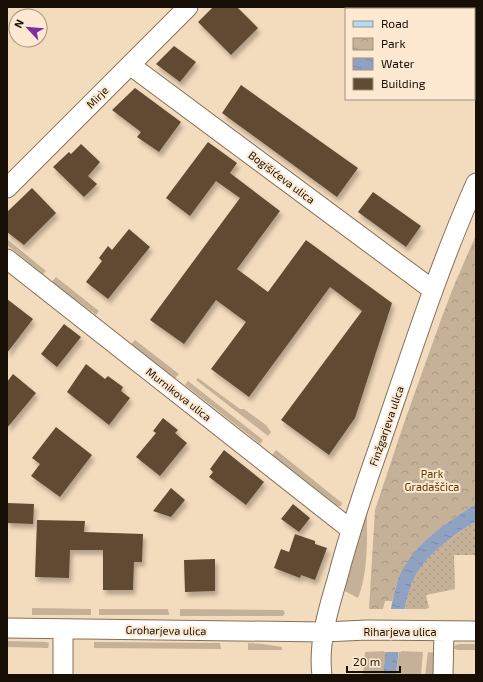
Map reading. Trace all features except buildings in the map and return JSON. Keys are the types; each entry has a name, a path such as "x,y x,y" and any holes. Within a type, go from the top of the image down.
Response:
{"street":[{"name":"Mirje","path":"7,188 188,7"},
{"name":"Bogišićeva ulica","path":"130,65 433,290"},
{"name":"Finžgarjeva ulica","path":"322,675 321,664 324,632 350,529 433,290 476,183"},
{"name":"Murnikova ulica","path":"7,260 350,529"},
{"name":"Groharjeva ulica","path":"7,628 324,632"},
{"path":"63,629 63,675"},
{"name":"Riharjeva ulica","path":"324,632 367,630 476,631"},
{"path":"444,631 444,675"}],"green space":[{"name":"Park Gradaščica","path":"476,235 476,504 452,519 421,546 404,568 397,583 392,601 385,601 383,609 369,609 375,510 443,314"},
{"path":"7,239 46,271 43,274 7,245"},
{"path":"56,277 99,311 96,315 52,282"},
{"path":"135,340 179,374 175,378 131,344"},
{"path":"198,378 240,409 244,409 266,425 271,432 268,436 196,380"},
{"path":"188,381 263,440 260,444 185,385"},
{"path":"276,450 342,503 341,506 338,506 272,455"},
{"path":"364,514 367,516 366,557 364,578 358,598 343,590"},
{"path":"476,521 476,555 454,555 455,589 426,595 429,608 405,609 408,593 412,583 424,562 445,542"},
{"path":"32,608 91,609 91,615 32,615"},
{"path":"99,609 168,609 169,615 99,615"},
{"path":"180,609 283,610 285,613 283,616 180,616"},
{"path":"7,641 49,643 48,648 7,647"},
{"path":"94,642 220,643 221,649 94,648"},
{"path":"248,643 282,647 282,650 248,650"},
{"path":"460,644 476,644 476,650 458,650 452,648"},
{"path":"386,651 383,675 363,675 365,652"},
{"path":"399,651 423,652 421,675 396,675"},
{"path":"428,652 437,653 439,675 425,675"}],"water":[{"path":"476,504 476,521 453,536 439,548 420,568 414,578 409,591 403,619 396,675 383,675 392,604 395,590 404,567 427,539 436,531"}],"pier":[{"path":"389,609 407,609 401,652 384,652"}]}
